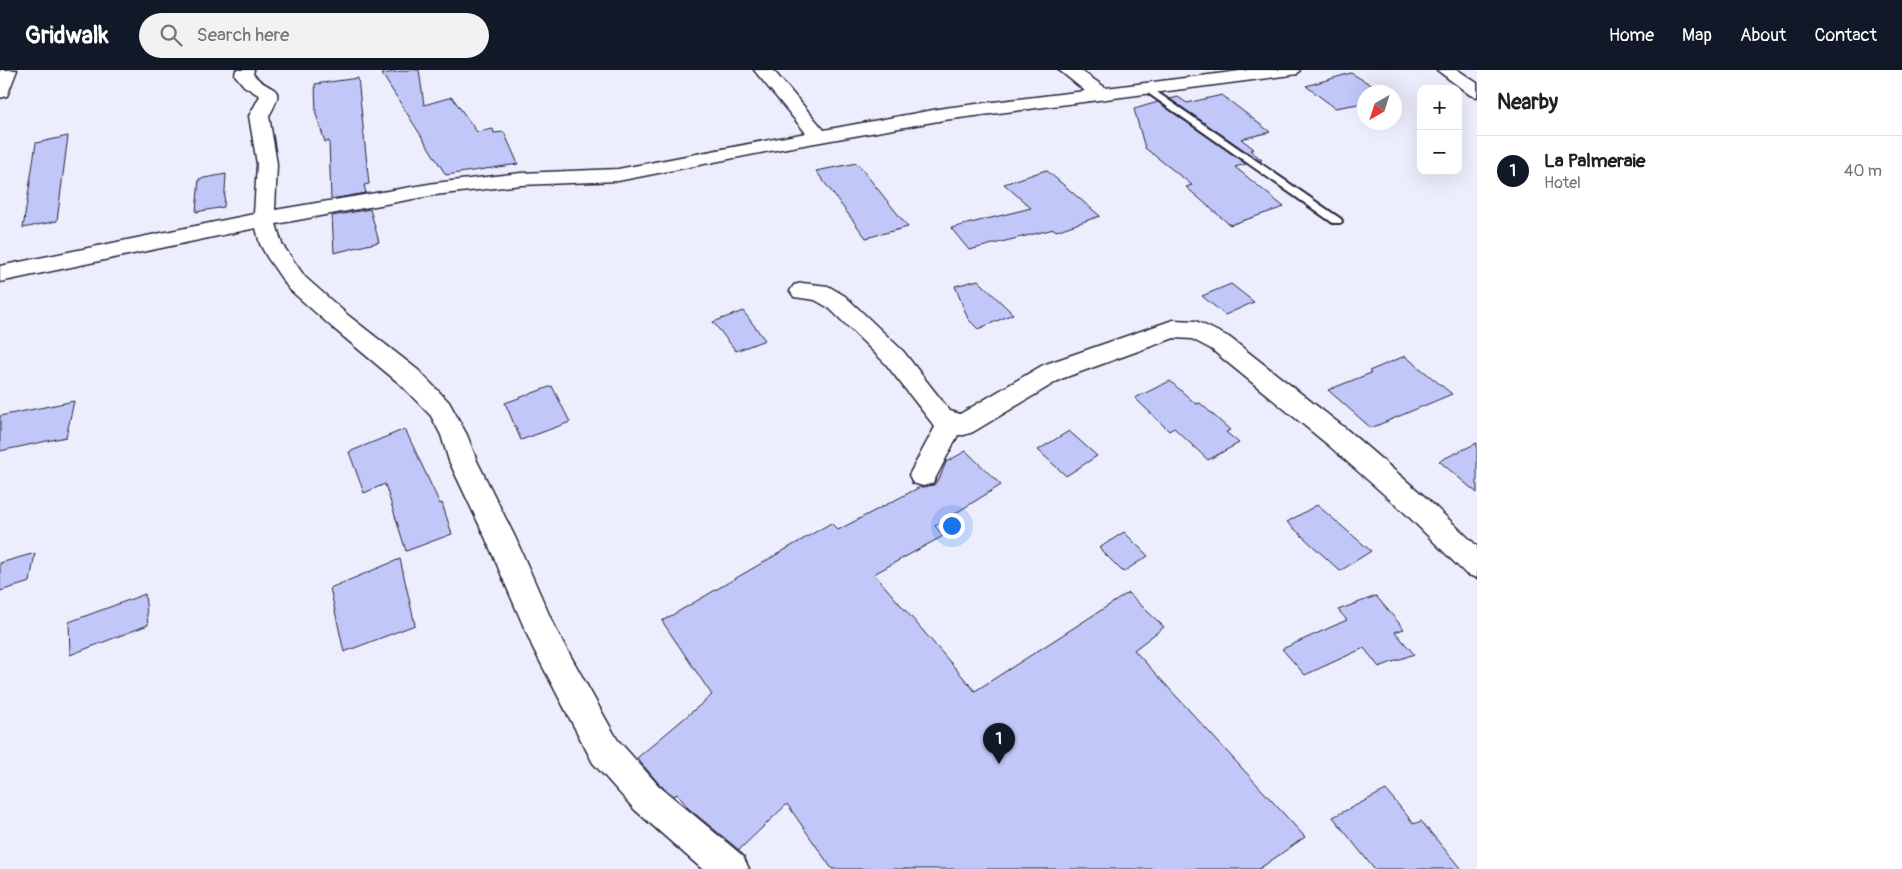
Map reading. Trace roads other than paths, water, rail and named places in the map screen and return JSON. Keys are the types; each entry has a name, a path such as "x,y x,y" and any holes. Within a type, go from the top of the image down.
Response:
{"street":[{"path":"0,92 8,70"},
{"path":"245,70 244,75 250,82 263,88 269,94 269,100 259,116 267,164 264,219 271,244 298,283 409,377 440,409 454,435 463,461 500,537 544,638 605,751 647,798 730,869"},
{"path":"764,70 819,136"},
{"path":"1068,70 1101,93"},
{"path":"0,274 264,219 435,189 521,179 618,175 944,114 1291,70"},
{"path":"1446,70 1477,91"},
{"path":"802,291 820,292 837,302 894,357 941,418 950,424 964,425 1052,372 1173,329 1196,330 1220,343 1336,436 1414,504 1477,565"},
{"path":"923,475 950,424"}],"lane":[{"path":"1148,89 1337,221"}],"place":[{"name":"La Palmeraie","path":"999,764"}]}
